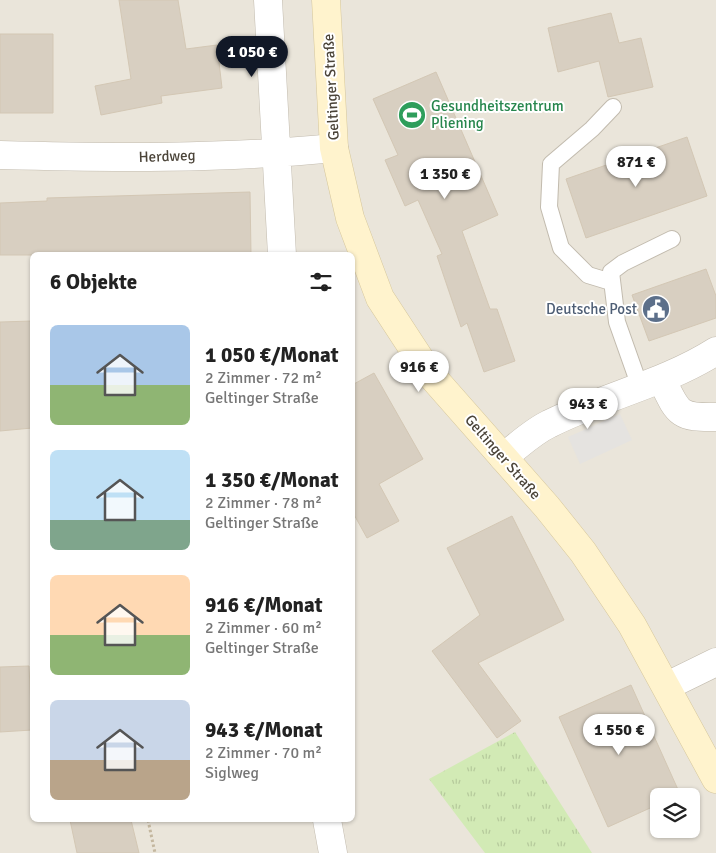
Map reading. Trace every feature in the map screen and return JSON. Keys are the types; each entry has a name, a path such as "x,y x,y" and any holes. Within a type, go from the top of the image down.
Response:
{"main road":[{"name":"Geltinger Straße","path":"326,0 334,148 350,218 380,298 429,373 583,552 632,625 667,686 716,779"}],"street":[{"path":"268,0 278,154 282,252"},
{"name":"Herdweg","path":"0,155 106,158 278,154 334,148"},
{"path":"502,458 547,425 601,401 651,384 716,350"},
{"path":"651,384 675,408 692,418 716,417"},
{"path":"667,686 716,662"},
{"path":"327,822 333,853"}],"lane":[{"path":"611,282 588,275 561,248 550,208 551,164 592,129 613,107"},
{"path":"651,384 617,322 611,272 623,263 672,239"}],"path":[{"path":"148,822 155,853"}],"shaded area":[{"path":"0,0 716,0 716,853 0,853"},
{"path":"620,414 632,440 580,464 568,437"}],"green space":[{"path":"515,732 592,853 485,853 429,779"}],"building":[{"path":"119,0 178,0 186,49 217,45 222,88 161,96 162,103 101,115 95,86 131,79"},
{"path":"611,13 619,43 641,38 653,87 608,97 599,61 558,72 548,28"},
{"path":"0,34 53,34 53,113 0,113"},
{"path":"436,72 498,215 462,231 490,309 497,309 515,361 484,372 467,323 461,327 437,256 442,254 418,200 405,206 385,160 398,155 373,99"},
{"path":"687,137 707,196 586,238 566,179"},
{"path":"250,192 251,252 30,252 30,255 0,255 0,203 47,201 47,198"},
{"path":"706,269 716,296 716,318 649,341 632,295"},
{"path":"30,321 30,428 0,431 0,322"},
{"path":"374,373 423,459 379,484 399,521 367,538 355,516 355,383"},
{"path":"512,516 564,620 478,663 521,721 497,738 432,651 480,615 447,548"},
{"path":"29,666 30,730 0,732 0,667"},
{"path":"631,685 677,788 650,788 650,808 608,827 559,717"},
{"path":"70,822 131,822 139,853 77,853"}],"place":[{"name":"Gesundheitszentrum Pliening","path":"412,115"},
{"name":"Deutsche Post","path":"656,309"}]}
